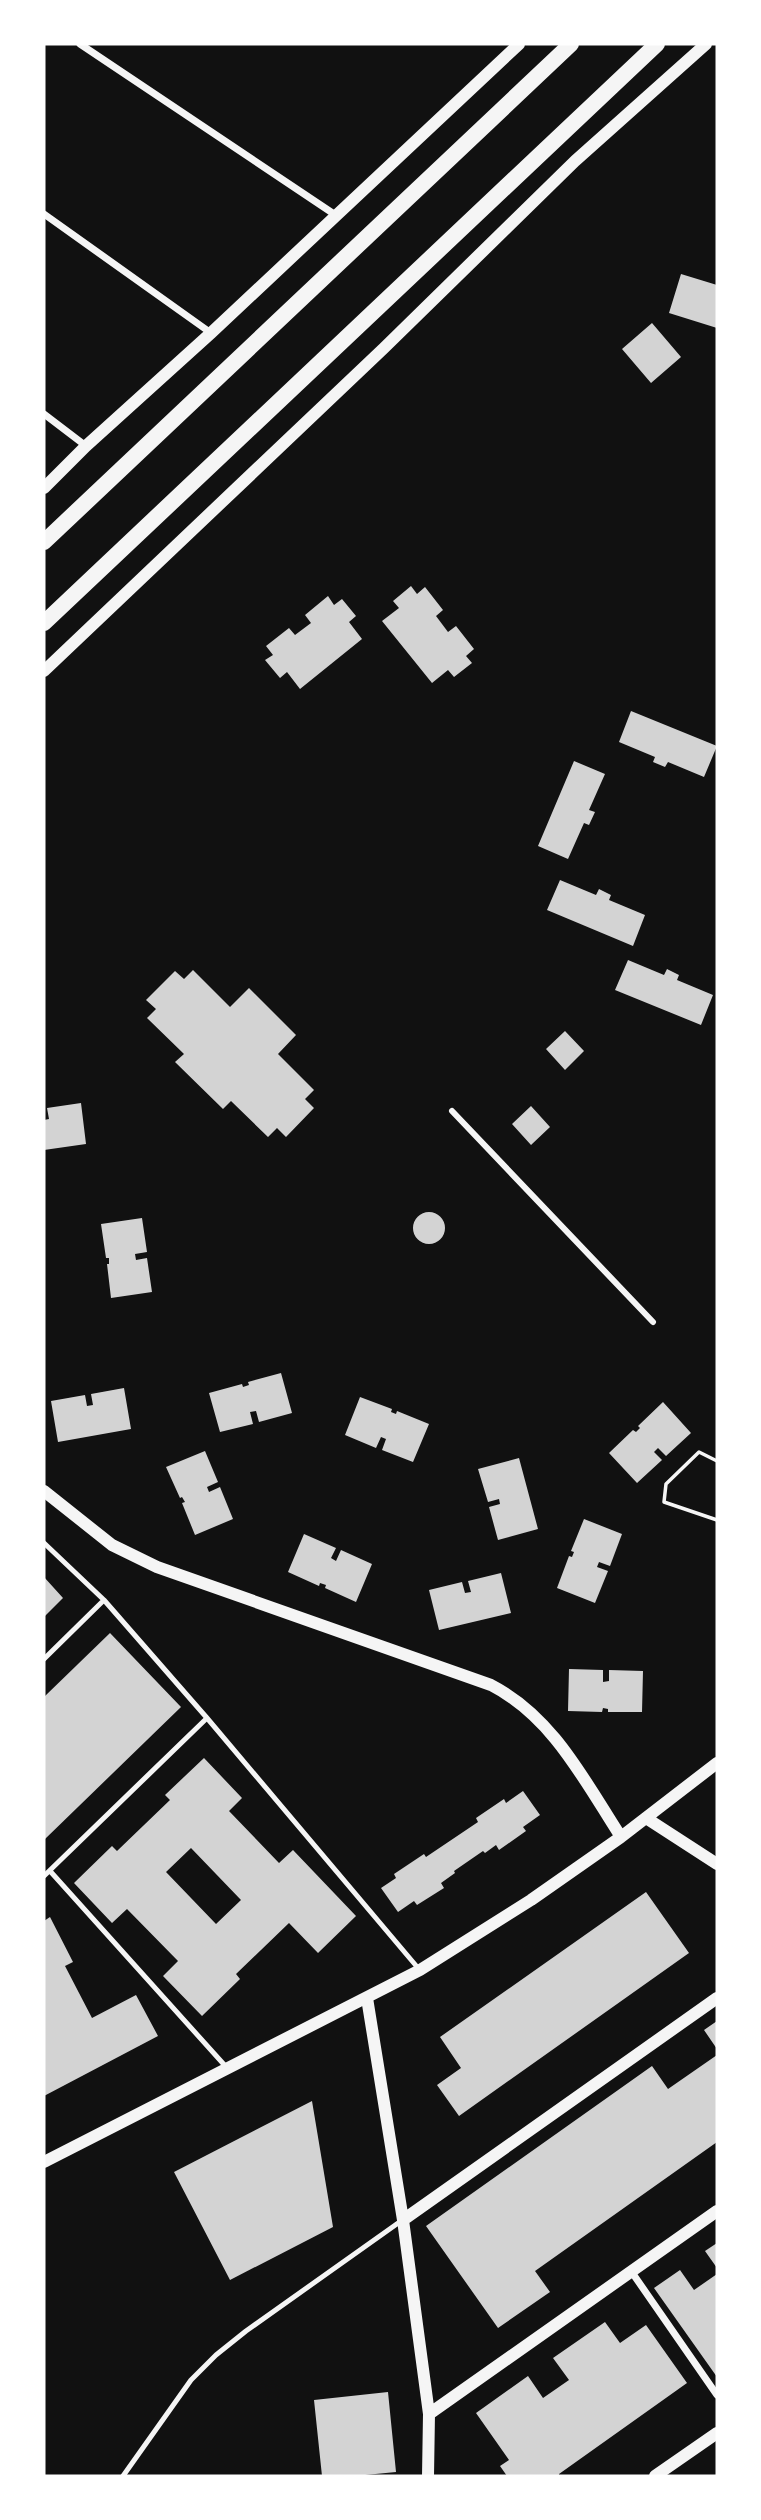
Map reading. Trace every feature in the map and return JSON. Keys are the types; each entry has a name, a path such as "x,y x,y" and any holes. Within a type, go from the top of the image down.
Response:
{"highway":[{"path":"44,542 571,44"},
{"path":"44,623 657,44"}],"street":[{"path":"80,44 337,216"},
{"path":"44,488 519,44"},
{"path":"44,671 374,357 575,161 706,44"},
{"path":"44,214 211,333"},
{"path":"44,414 86,446"},
{"path":"452,1111 653,1322"},
{"path":"44,1491 112,1545 157,1567 491,1685 514,1697 556,1738 621,1837"},
{"path":"44,2162 420,1970 531,1900 621,1837 717,1763"},
{"path":"646,1818 717,1864"},
{"path":"367,1998 403,2220 429,2414 428,2476"},
{"path":"403,2220 717,1998"},
{"path":"429,2414 717,2211"},
{"path":"631,2271 717,2395"},
{"path":"655,2476 717,2433"}],"lane":[{"path":"44,1543 104,1600 420,1970"},
{"path":"44,1659 104,1600"},
{"path":"44,1876 207,1718"},
{"path":"50,1871 228,2068"},
{"path":"123,2476 134,2464 191,2379 216,2355 403,2220"}],"path":[{"path":"717,1461 699,1452 666,1483 664,1502 717,1520"}],"building":[{"path":"681,274 717,285 717,328 669,313"},
{"path":"652,323 681,357 651,383 622,349"},
{"path":"411,586 417,594 425,587 443,610 436,616 448,632 456,626 474,649 466,656 472,663 454,677 448,670 432,683 382,621 399,608 393,601"},
{"path":"328,596 334,605 342,599 356,616 349,622 362,639 300,689 287,672 280,678 265,660 273,655 266,646 289,628 295,635 311,623 305,615"},
{"path":"631,711 717,746 704,777 668,762 665,767 653,762 655,757 619,742"},
{"path":"574,761 605,774 589,810 595,812 589,825 584,823 568,859 538,846"},
{"path":"560,880 596,895 599,889 611,895 609,900 645,915 633,946 547,910"},
{"path":"628,960 664,975 667,969 679,975 677,980 713,995 701,1025 615,990"},
{"path":"193,970 230,1007 249,988 296,1035 278,1054 314,1090 305,1099 314,1108 286,1137 277,1128 268,1137 231,1101 223,1109 175,1062 184,1054 147,1018 156,1009 146,1000 175,971 184,979"},
{"path":"565,1031 584,1051 565,1070 546,1049"},
{"path":"81,1103 86,1144 44,1150 44,1120 49,1119 47,1108"},
{"path":"531,1106 550,1127 531,1145 512,1124"},
{"path":"429,1212 440,1217 445,1228 440,1239 429,1244 418,1239 413,1228 418,1217"},
{"path":"142,1218 147,1252 135,1254 136,1260 147,1258 152,1292 111,1298 107,1264 109,1258 106,1258 101,1224"},
{"path":"281,1373 292,1413 259,1422 256,1411 250,1412 253,1424 220,1432 209,1393 242,1384 243,1387 249,1385 248,1382"},
{"path":"124,1388 131,1429 58,1442 51,1401 85,1395 87,1406 93,1405 91,1394"},
{"path":"360,1397 392,1409 391,1412 396,1414 397,1411 429,1424 413,1462 382,1450 386,1439 381,1437 376,1448 345,1435"},
{"path":"663,1402 691,1433 666,1456 658,1448 654,1452 662,1460 637,1483 609,1453 633,1430 636,1432 640,1428 638,1426"},
{"path":"205,1451 218,1482 207,1487 209,1492 220,1487 233,1519 195,1535 182,1503 185,1502 180,1498 166,1467"},
{"path":"519,1458 538,1529 498,1540 489,1507 500,1504 499,1499 488,1502 478,1469"},
{"path":"584,1519 622,1534 610,1566 599,1562 597,1567 608,1571 595,1603 557,1588 569,1556 572,1557 574,1552 571,1551"},
{"path":"304,1534 336,1548 331,1558 336,1561 341,1550 372,1564 356,1602 325,1588 326,1585 320,1583 319,1586 288,1572"},
{"path":"501,1573 511,1613 439,1630 429,1590 462,1582 465,1593 471,1592 468,1581"},
{"path":"44,1577 63,1598 44,1617"},
{"path":"110,1633 181,1707 44,1840 44,1697"},
{"path":"569,1669 603,1670 603,1682 609,1681 609,1670 643,1671 642,1712 608,1712 608,1709 603,1708 602,1712 568,1711"},
{"path":"204,1758 242,1798 229,1811 279,1863 293,1850 356,1916 318,1953 289,1923 236,1974 240,1979 202,2016 163,1976 178,1961 127,1909 112,1923 74,1883 112,1846 117,1851 170,1800 165,1795","holes":["191,1848 241,1900 216,1924 166,1872"]},
{"path":"523,1791 540,1815 523,1827 526,1831 499,1850 496,1845 485,1853 483,1851 441,1883 444,1888 417,1905 414,1901 398,1912 381,1888 396,1878 394,1874 424,1854 426,1857 478,1822 476,1818 504,1799 506,1803"},
{"path":"646,1892 689,1953 459,2116 437,2085 461,2068 440,2037"},
{"path":"50,1917 73,1962 65,1966 92,2018 136,1995 158,2036 44,2096 44,1921"},
{"path":"717,2021 717,2049 704,2030"},
{"path":"717,2055 717,2142 535,2271 550,2292 498,2328 426,2226 652,2066 668,2089"},
{"path":"312,2101 333,2227 230,2280 174,2172"},
{"path":"717,2243 717,2268 705,2251"},
{"path":"680,2270 694,2290 717,2274 717,2377 654,2288"},
{"path":"605,2322 620,2343 646,2325 687,2383 559,2476 507,2476 500,2466 509,2460 476,2413 528,2376 543,2398 569,2380 553,2358"},
{"path":"388,2392 396,2472 322,2476 314,2400"}]}
